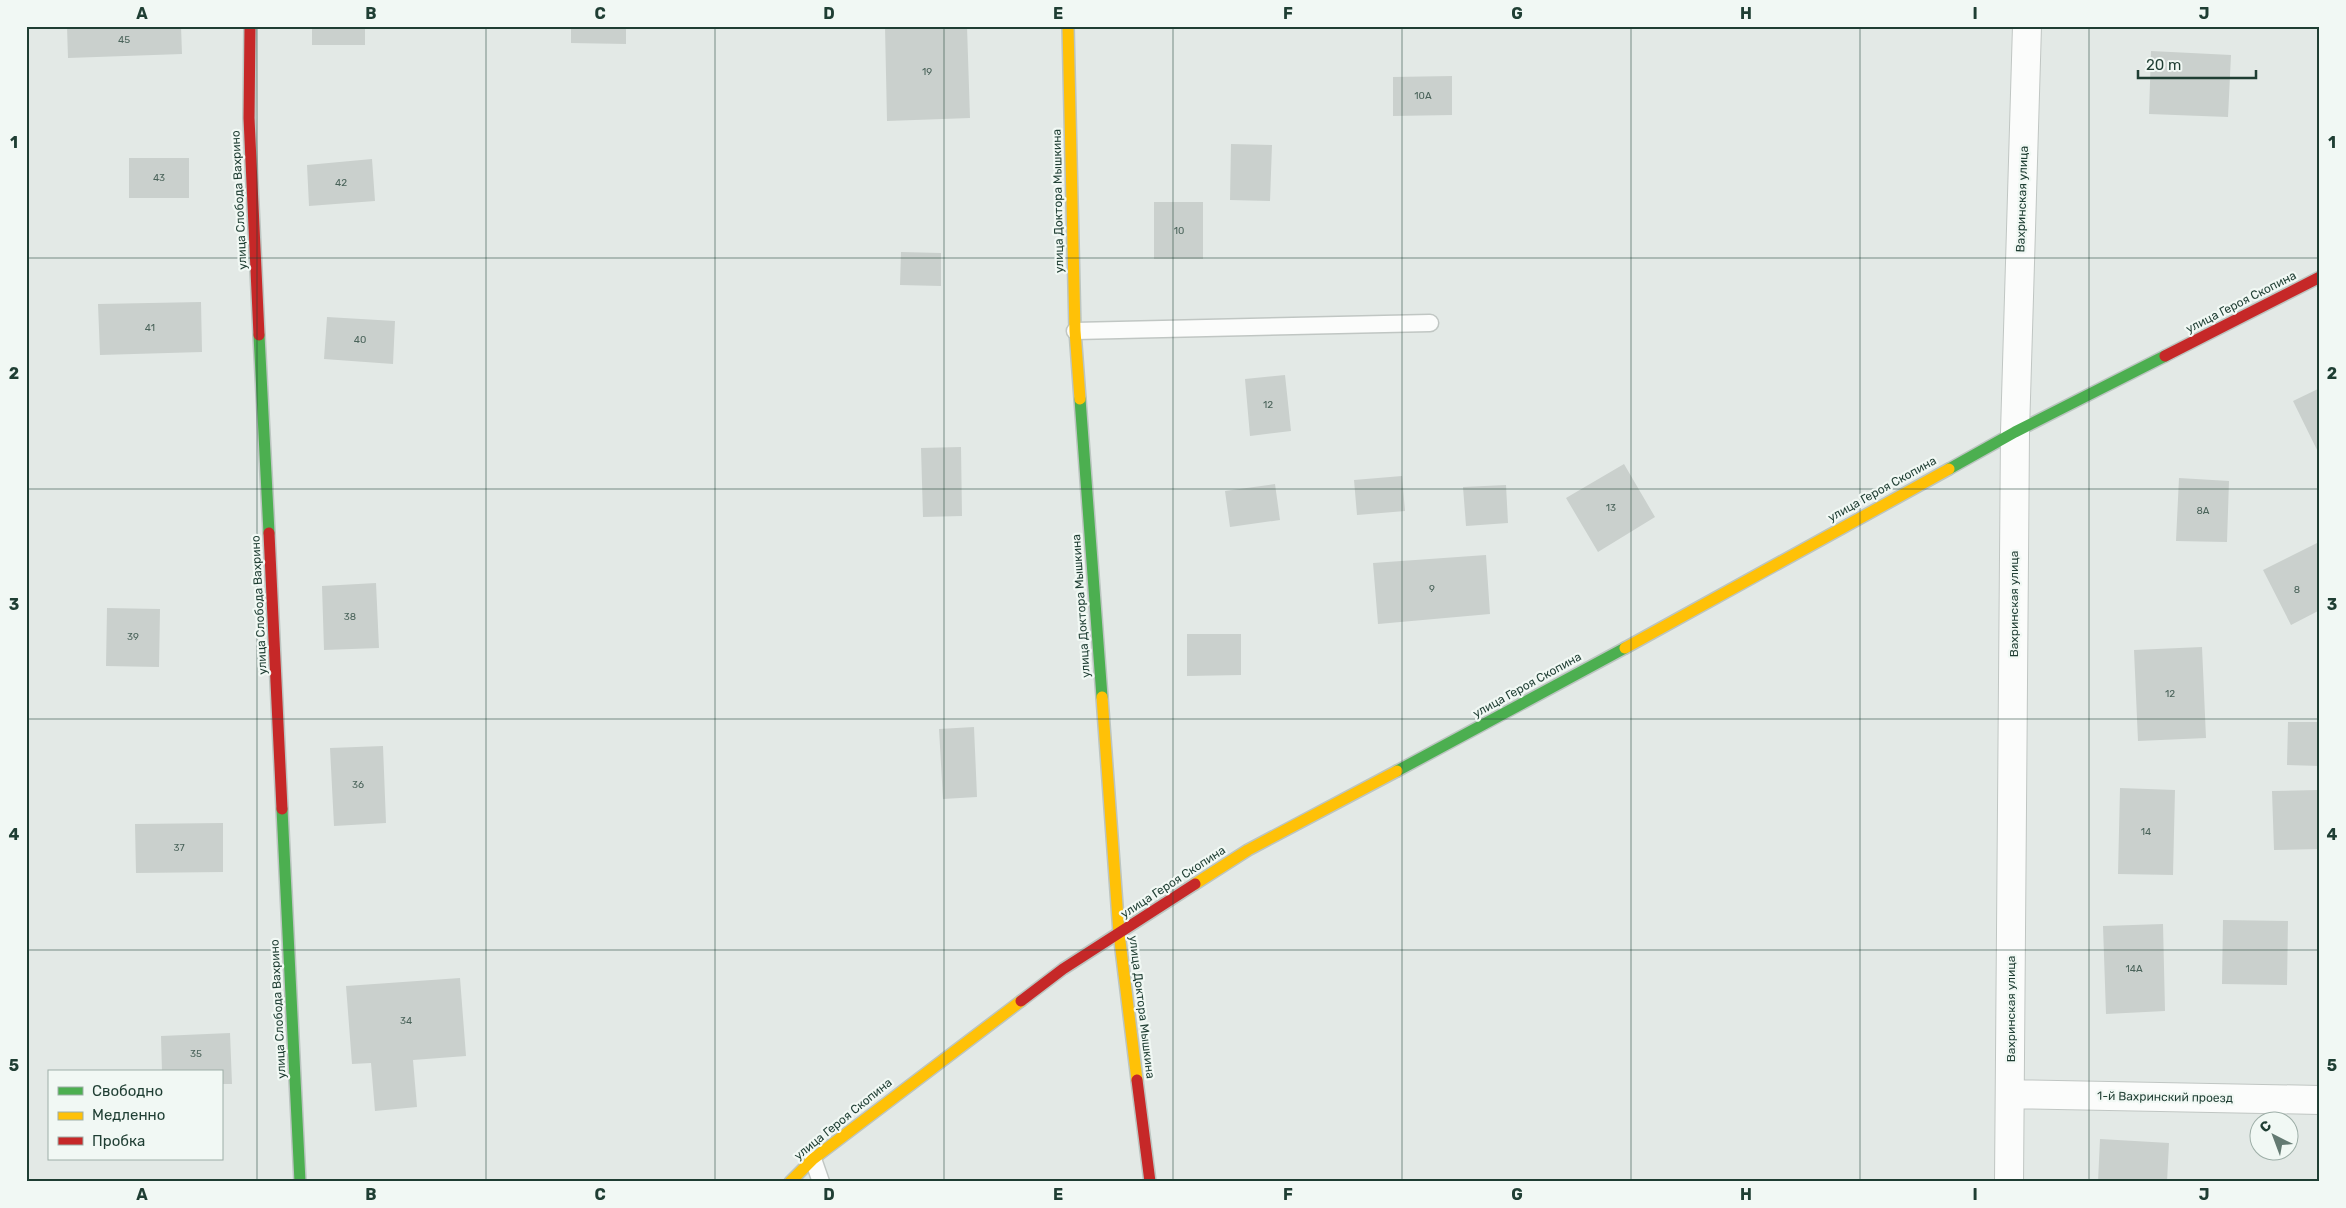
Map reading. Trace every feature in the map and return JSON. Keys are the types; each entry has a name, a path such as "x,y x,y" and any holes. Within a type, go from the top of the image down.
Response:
{"street":[{"name":"улица Слобода Вахрино","path":"250,26 249,118 300,1182"},
{"name":"улица Доктора Мышкина","path":"1068,26 1075,331 1119,933 1150,1182"},
{"name":"Вахринская улица","path":"2010,1182 2015,432 2027,26"},
{"name":"улица Героя Скопина","path":"790,1182 812,1159 1063,969 1248,850 1534,698 2015,432 2320,277"},
{"name":"1-й Вахринский проезд","path":"2010,1094 2320,1100"}],"lane":[{"path":"1075,331 1430,322"},
{"path":"812,1159 821,1182"}],"building":[{"path":"67,26 181,26 182,54 68,58"},
{"path":"312,26 365,26 365,45 312,45"},
{"path":"571,26 626,26 626,44 571,43"},
{"path":"885,26 967,26 970,118 887,121"},
{"path":"2151,51 2231,55 2228,117 2149,114"},
{"path":"1452,76 1452,115 1393,116 1393,77"},
{"path":"1231,144 1272,145 1270,201 1230,200"},
{"path":"129,158 189,158 189,198 129,198"},
{"path":"372,159 375,201 309,206 307,165"},
{"path":"1154,202 1203,202 1203,259 1154,259"},
{"path":"901,252 941,253 941,286 900,285"},
{"path":"201,302 202,352 100,355 98,304"},
{"path":"327,317 395,321 393,364 324,359"},
{"path":"1285,375 1291,431 1250,436 1245,379"},
{"path":"2320,388 2320,456 2293,401"},
{"path":"961,447 962,516 923,517 921,448"},
{"path":"1624,464 1655,517 1598,552 1566,498"},
{"path":"1402,476 1405,511 1357,515 1354,480"},
{"path":"2179,478 2229,481 2227,542 2176,541"},
{"path":"1275,484 1280,520 1230,527 1225,491"},
{"path":"1506,485 1508,523 1466,526 1463,487"},
{"path":"2317,543 2320,549 2320,610 2291,625 2263,570"},
{"path":"1486,555 1490,614 1378,624 1373,563"},
{"path":"376,583 379,648 324,650 322,586"},
{"path":"107,608 160,609 159,667 106,666"},
{"path":"1187,634 1241,634 1241,675 1187,676"},
{"path":"2202,647 2206,738 2138,741 2134,650"},
{"path":"2288,722 2320,722 2320,766 2287,765"},
{"path":"974,727 977,797 943,799 939,729"},
{"path":"383,746 386,823 334,826 330,748"},
{"path":"2120,788 2175,790 2173,875 2118,874"},
{"path":"2318,790 2320,849 2274,850 2272,791"},
{"path":"223,823 223,872 136,873 135,824"},
{"path":"2223,920 2288,921 2287,985 2222,984"},
{"path":"2163,924 2165,1011 2106,1014 2103,926"},
{"path":"460,978 466,1056 413,1060 417,1107 375,1111 371,1063 352,1064 346,986"},
{"path":"230,1033 232,1084 222,1084 222,1070 162,1070 161,1036"},
{"path":"2100,1139 2169,1143 2167,1182 2098,1182"}],"traffic: fast":[{"path":"259,335 269,533"},
{"path":"1949,469 2015,432 2165,356"},
{"path":"1080,399 1102,697"},
{"path":"1397,771 1625,648"},
{"path":"282,809 300,1182"}],"traffic: slow":[{"path":"1068,26 1075,331 1080,399"},
{"path":"1625,648 1949,469"},
{"path":"1102,697 1119,933 1137,1080"},
{"path":"1195,884 1248,850 1397,771"},
{"path":"790,1182 813,1159 1021,1001"}],"traffic: jam":[{"path":"250,26 249,118 259,335"},
{"path":"2165,356 2320,277"},
{"path":"269,533 282,809"},
{"path":"1021,1001 1063,969 1195,884"},
{"path":"1137,1080 1150,1182"}]}
